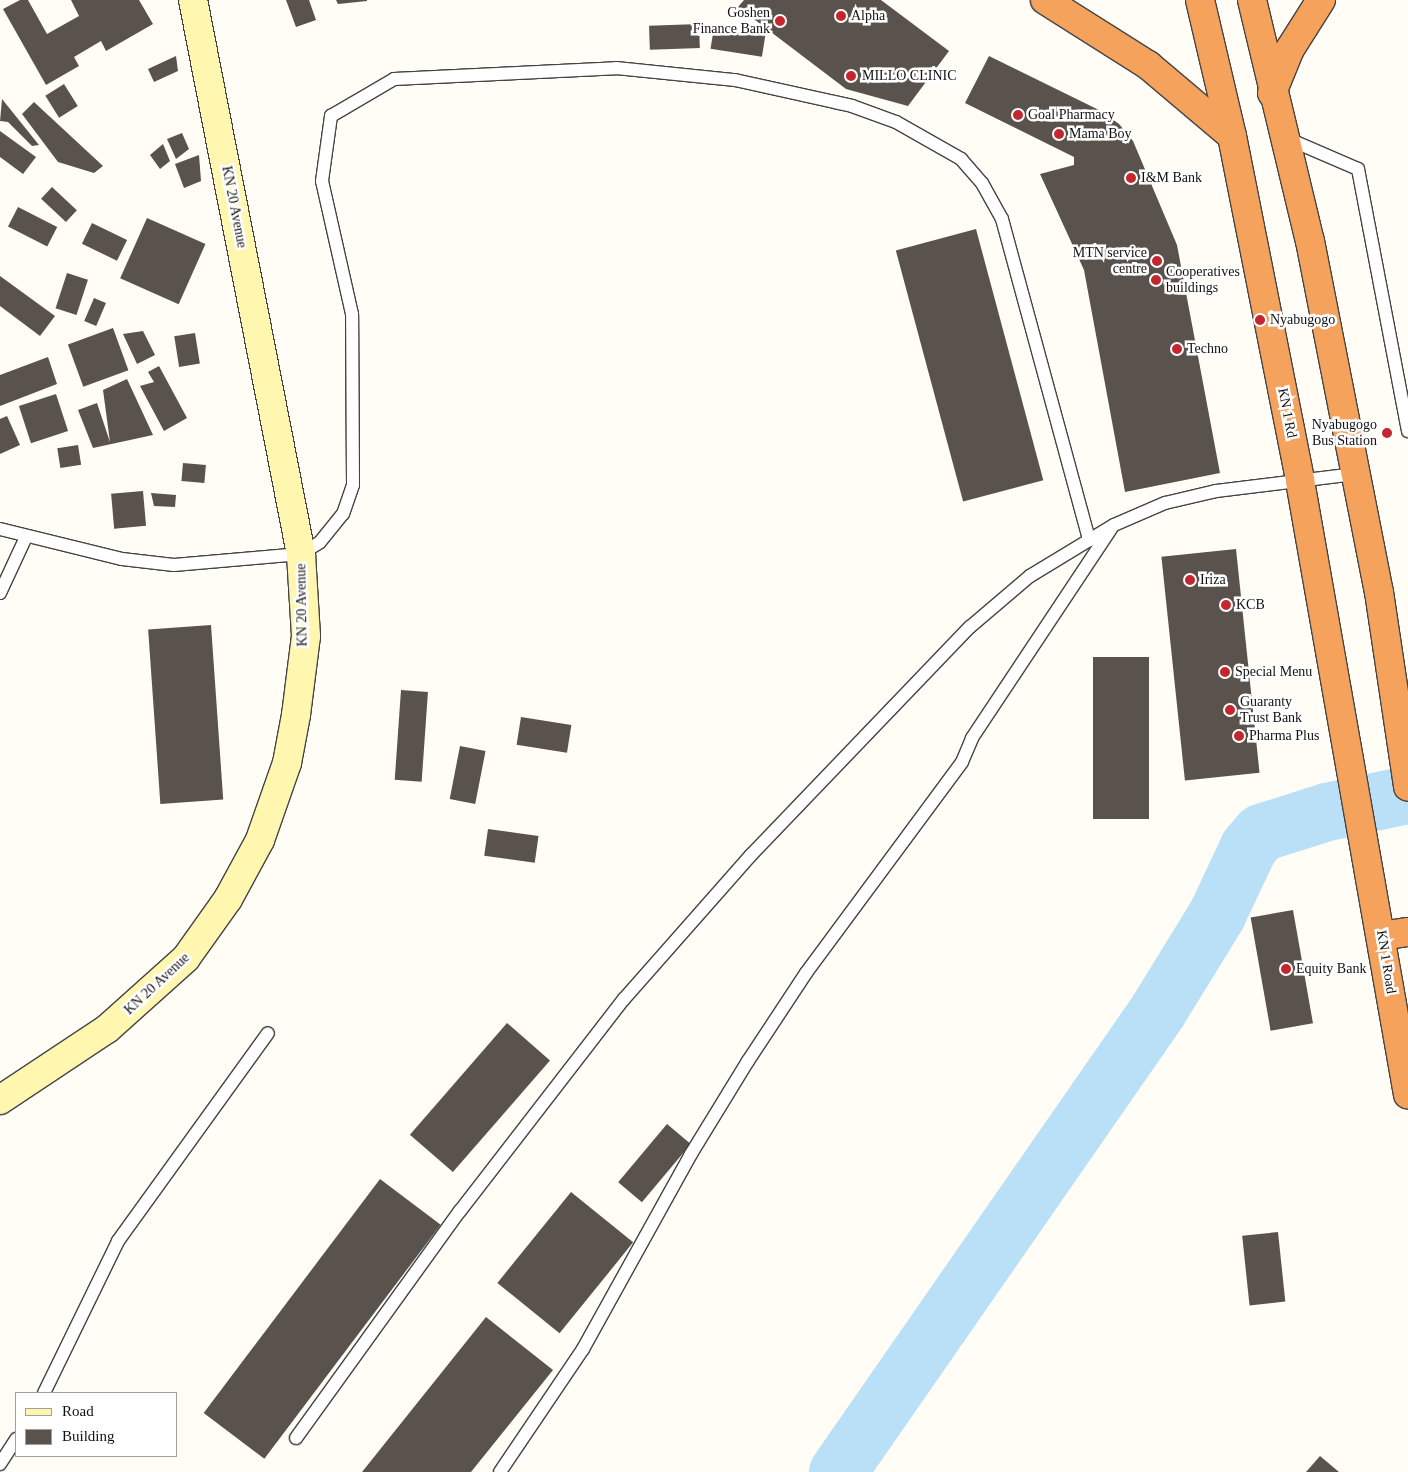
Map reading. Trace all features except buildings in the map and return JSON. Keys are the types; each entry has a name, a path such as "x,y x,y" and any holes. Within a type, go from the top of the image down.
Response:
{"highway":[{"path":"1045,0 1148,65 1232,136"},
{"name":"KN 1 Rd","path":"1200,0 1232,136 1300,480 1351,773 1364,828"},
{"path":"1252,0 1282,136 1310,241 1401,698 1403,760 1408,787"},
{"path":"1272,93 1290,48 1321,0"},
{"name":"KN 1 Road","path":"1364,828 1395,934 1408,1096"}],"main road":[{"name":"KN 20 Avenue","path":"0,1100 108,1029 160,984 186,958 228,899 273,810 287,763 306,636 302,554 193,0"}],"lane":[{"path":"0,529 26,537 122,559 174,564 302,554 332,529 353,485 352,314 322,181 331,116 394,79 616,68 735,80 852,106 905,126 961,160 982,183 1002,219 1089,540"},
{"path":"1282,136 1358,169 1408,431"},
{"path":"296,1438 460,1211 656,963 892,704 970,626 1030,576 1114,524 1182,499 1300,480 1355,474"},
{"path":"500,1472 583,1349 690,1154 748,1061 806,973 962,762 972,738 1114,524"},
{"path":"0,593 26,537"},
{"path":"44,1392 118,1240 268,1033"},
{"path":"0,1464 15,1441"}],"waterway":[{"path":"838,1472 1158,1011 1217,915 1249,847 1261,833 1327,812 1408,795"}],"place":[{"name":"Alpha","path":"841,16"},
{"name":"Goshen Finance Bank","path":"780,21"},
{"name":"MILLO CLINIC","path":"851,76"},
{"name":"Goal Pharmacy","path":"1018,115"},
{"name":"Mama Boy","path":"1059,134"},
{"name":"I&M Bank","path":"1131,178"},
{"name":"MTN service centre","path":"1157,261"},
{"name":"Cooperatives buildings","path":"1156,280"},
{"name":"Nyabugogo","path":"1260,320"},
{"name":"Techno","path":"1177,349"},
{"name":"Nyabugogo Bus Station","path":"1387,433"},
{"name":"Iriza","path":"1190,580"},
{"name":"KCB","path":"1226,605"},
{"name":"Special Menu","path":"1225,672"},
{"name":"Guaranty Trust Bank","path":"1230,710"},
{"name":"Pharma Plus","path":"1239,736"},
{"name":"Equity Bank","path":"1286,969"}]}
